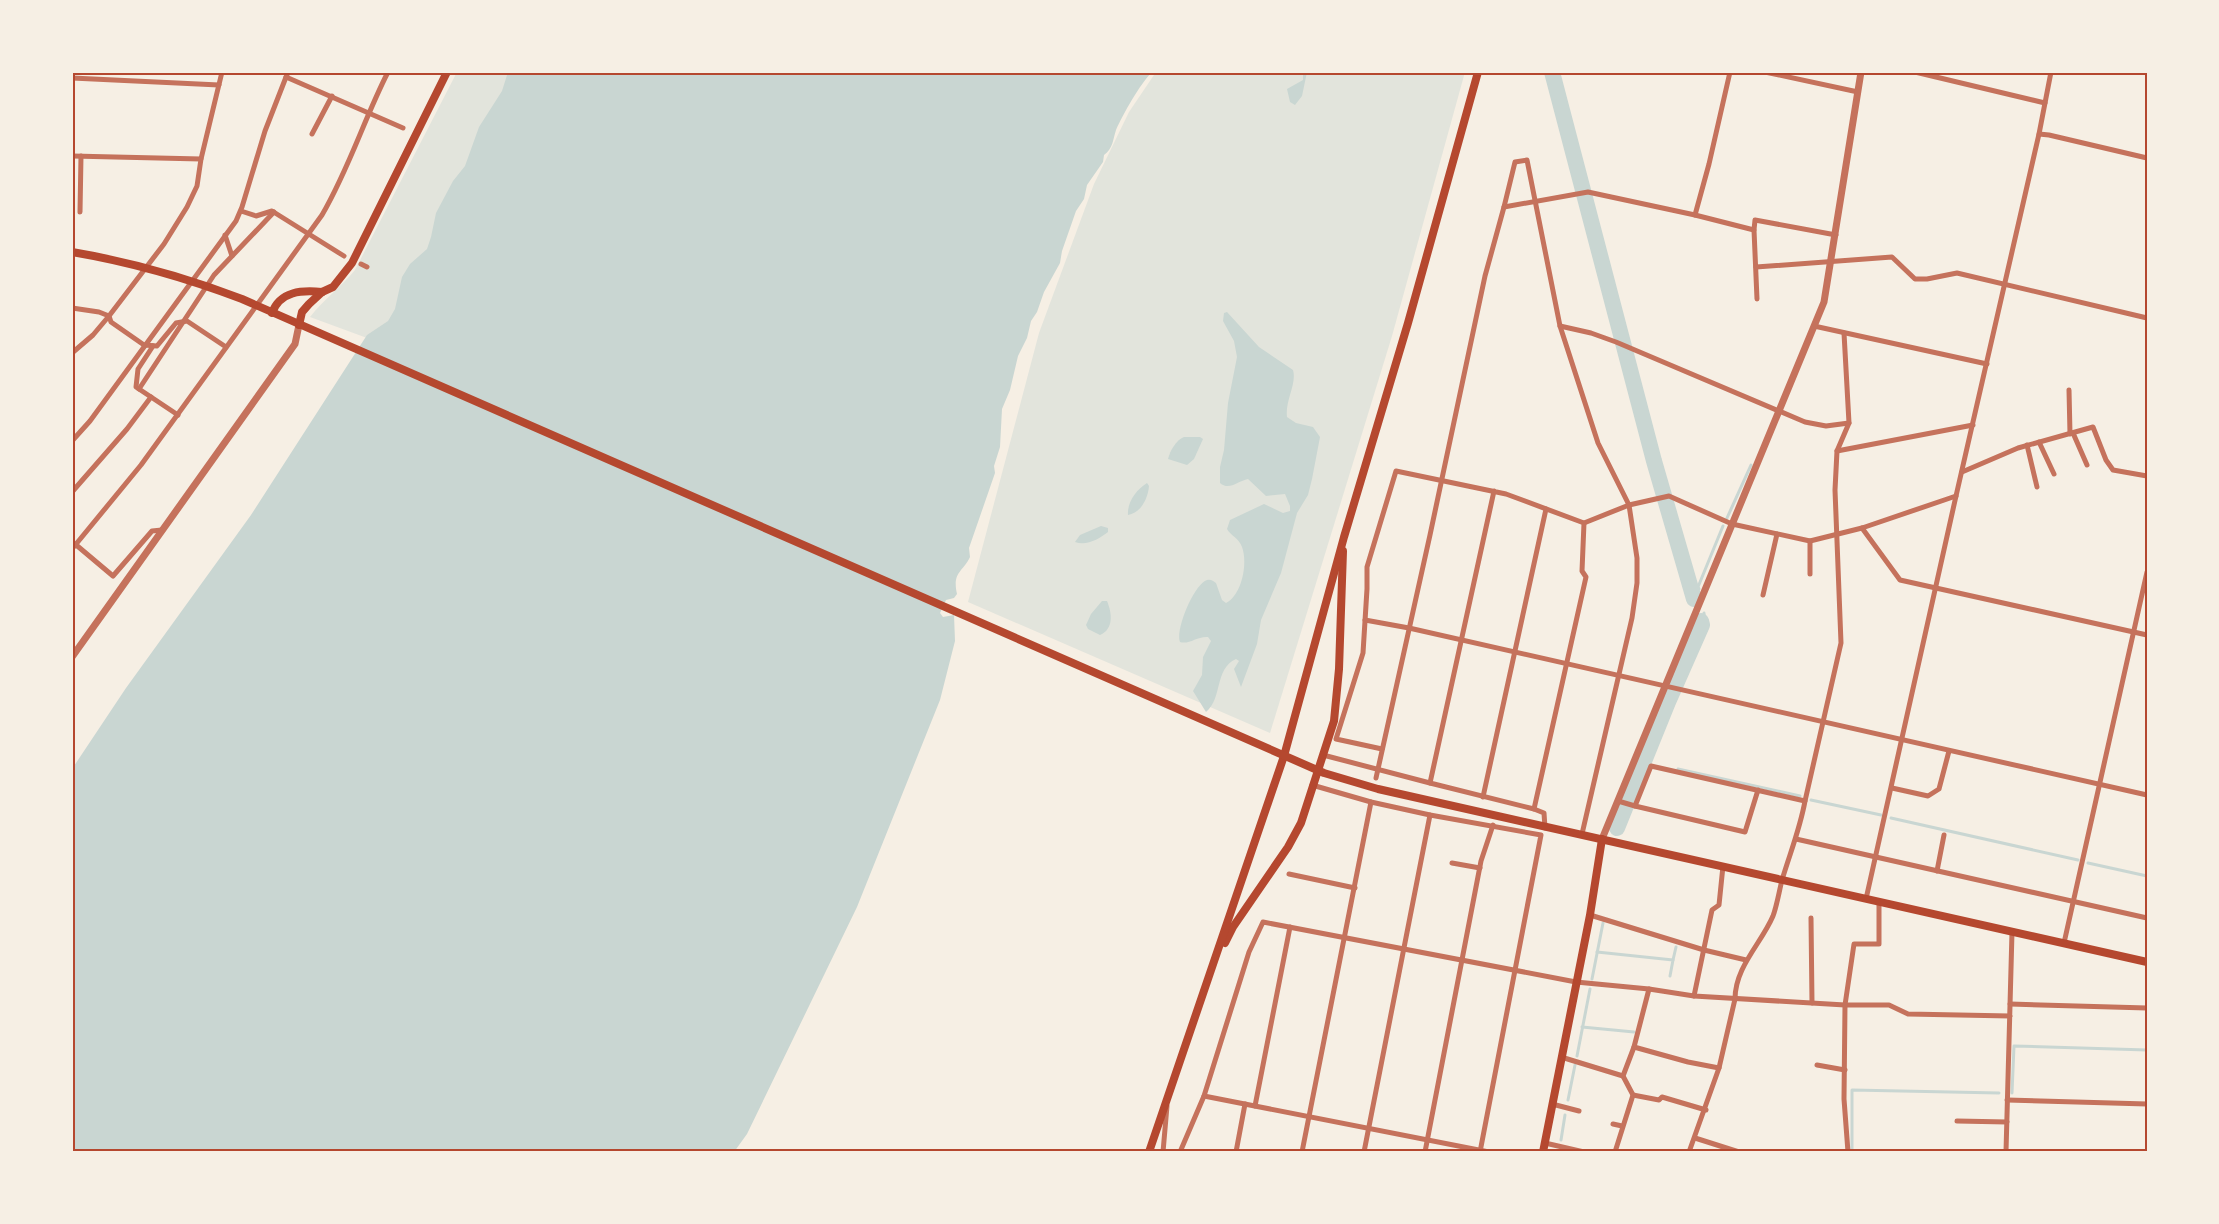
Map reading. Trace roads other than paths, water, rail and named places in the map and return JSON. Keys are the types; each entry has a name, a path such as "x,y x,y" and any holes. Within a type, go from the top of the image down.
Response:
{"main road":[{"path":"299,325 302,312 322,292 333,287 352,263 447,72"},
{"path":"1149,1152 1284,756 1344,537 1408,323 1478,72"},
{"path":"72,252 130,263 215,289 1324,773 1378,789 2147,962"},
{"path":"272,313 281,300 293,292 304,290 322,292"},
{"path":"1212,967 1233,927 1288,847 1301,823 1334,722 1340,669 1344,537"},
{"path":"1543,1152 1590,915 1602,839"}],"street":[{"path":"72,353 93,335 109,316 164,244 181,216 197,186 201,159 222,72"},
{"path":"162,530 152,531 113,576 73,547 135,473 309,234 344,175 368,113 388,72"},
{"path":"1695,215 1730,72"},
{"path":"1765,72 1858,92"},
{"path":"1602,839 1667,687 1824,302 1862,72"},
{"path":"1915,72 2045,103"},
{"path":"1866,899 2005,286 2051,72"},
{"path":"72,441 90,421 144,345 172,311 236,221 265,131 287,74 403,128"},
{"path":"72,78 219,85"},
{"path":"312,134 332,96"},
{"path":"2039,134 2147,158"},
{"path":"72,156 201,159"},
{"path":"80,212 81,156"},
{"path":"1376,778 1485,276 1515,162 1527,160 1560,326 1598,443 1629,505 1637,558 1637,583 1632,618 1582,834"},
{"path":"1504,207 1588,192 1754,230"},
{"path":"241,211 256,216 272,211 344,256"},
{"path":"139,389 214,275 274,212"},
{"path":"1757,299 1755,220 1836,235"},
{"path":"225,235 232,256"},
{"path":"1756,267 1892,258 1915,279 1957,273 2147,318"},
{"path":"72,308 109,316 111,322 144,345 157,346 176,323 187,321 225,347"},
{"path":"72,657 295,344 299,325"},
{"path":"1560,326 1616,342 1805,422 1826,426 1849,423"},
{"path":"1814,326 1987,364"},
{"path":"1689,1152 1706,1110 1719,1068 1740,972 1764,936 1774,914 1782,879 1796,839 1841,644 1835,490 1837,451 1849,423 1844,333"},
{"path":"153,346 138,369 136,387 178,415"},
{"path":"2069,390 2071,434 2087,465"},
{"path":"72,492 127,429 150,397"},
{"path":"1837,451 1973,425"},
{"path":"1962,472 2027,445 2092,427 2106,460 2113,470 2147,476"},
{"path":"2039,442 2054,474"},
{"path":"2027,445 2037,487"},
{"path":"1382,749 1336,739 1363,653 1367,567 1396,471 1494,491 1584,523 1629,505 1669,496 1732,524 1810,541 1862,528 1956,496"},
{"path":"1430,783 1494,491"},
{"path":"1483,797 1546,509"},
{"path":"1534,809 1586,578 1582,571 1584,523"},
{"path":"1862,528 1900,580 2147,635"},
{"path":"1763,595 1777,534"},
{"path":"1810,541 1810,574"},
{"path":"2064,944 2147,572"},
{"path":"1365,620 1409,628 2147,795"},
{"path":"1892,788 1928,796 1939,789 1949,751"},
{"path":"1323,755 1544,813 1545,826 1541,835 1480,1151"},
{"path":"1633,806 1651,766 1805,801"},
{"path":"1312,785 1371,802 1430,815 1541,835"},
{"path":"1618,801 1745,832 1758,790"},
{"path":"1302,1152 1371,802"},
{"path":"1364,1152 1430,815"},
{"path":"1425,1152 1479,868 1493,825"},
{"path":"1937,871 1944,835"},
{"path":"1796,839 2147,918"},
{"path":"1452,863 1479,868"},
{"path":"1694,996 1712,910 1719,905 1724,866"},
{"path":"1289,874 1355,888"},
{"path":"1848,1152 1845,1005 1854,944 1879,944 1879,902"},
{"path":"1590,915 1704,950 1746,960"},
{"path":"1811,918 1812,1003"},
{"path":"1180,1152 1204,1096 1249,952 1263,922 1576,982 1694,996 1845,1005 1890,1005 1908,1014 2010,1016"},
{"path":"1256,1106 1290,927"},
{"path":"2006,1152 2012,932"},
{"path":"1623,1076 1634,1047 1649,989"},
{"path":"2010,1004 2147,1008"},
{"path":"1634,1047 1719,1068"},
{"path":"1561,1057 1623,1076 1633,1095 1615,1152"},
{"path":"1817,1065 1845,1070"},
{"path":"1633,1095 1659,1100 1662,1097 1706,1110"},
{"path":"1163,1152 1167,1096"},
{"path":"1204,1096 1489,1152"},
{"path":"2007,1100 2147,1104"},
{"path":"1236,1152 1245,1104"},
{"path":"1552,1104 1579,1110"},
{"path":"1957,1121 2007,1122"},
{"path":"1613,1124 1622,1126"},
{"path":"1695,1138 1739,1152"},
{"path":"1545,1143 1584,1152"}],"waterway":[{"path":"1552,72 1654,461 1694,599"},
{"path":"1727,518 1751,465"},
{"path":"1699,589 1723,526"},
{"path":"1649,763 1705,628 1704,613"},
{"path":"1617,828 1702,625 1701,621"},
{"path":"1678,769 1800,796"},
{"path":"1811,800 1881,815"},
{"path":"1891,818 2078,860"},
{"path":"2088,863 2147,876"},
{"path":"1592,979 1603,923"},
{"path":"1673,960 1676,947"},
{"path":"1597,952 1673,960 1670,976"},
{"path":"1577,1056 1590,989"},
{"path":"1582,1027 1634,1032"},
{"path":"2012,1093 2014,1046 2147,1050"},
{"path":"1568,1100 1575,1065"},
{"path":"1852,1152 1852,1090 1999,1093"},
{"path":"1561,1140 1565,1115"}]}
